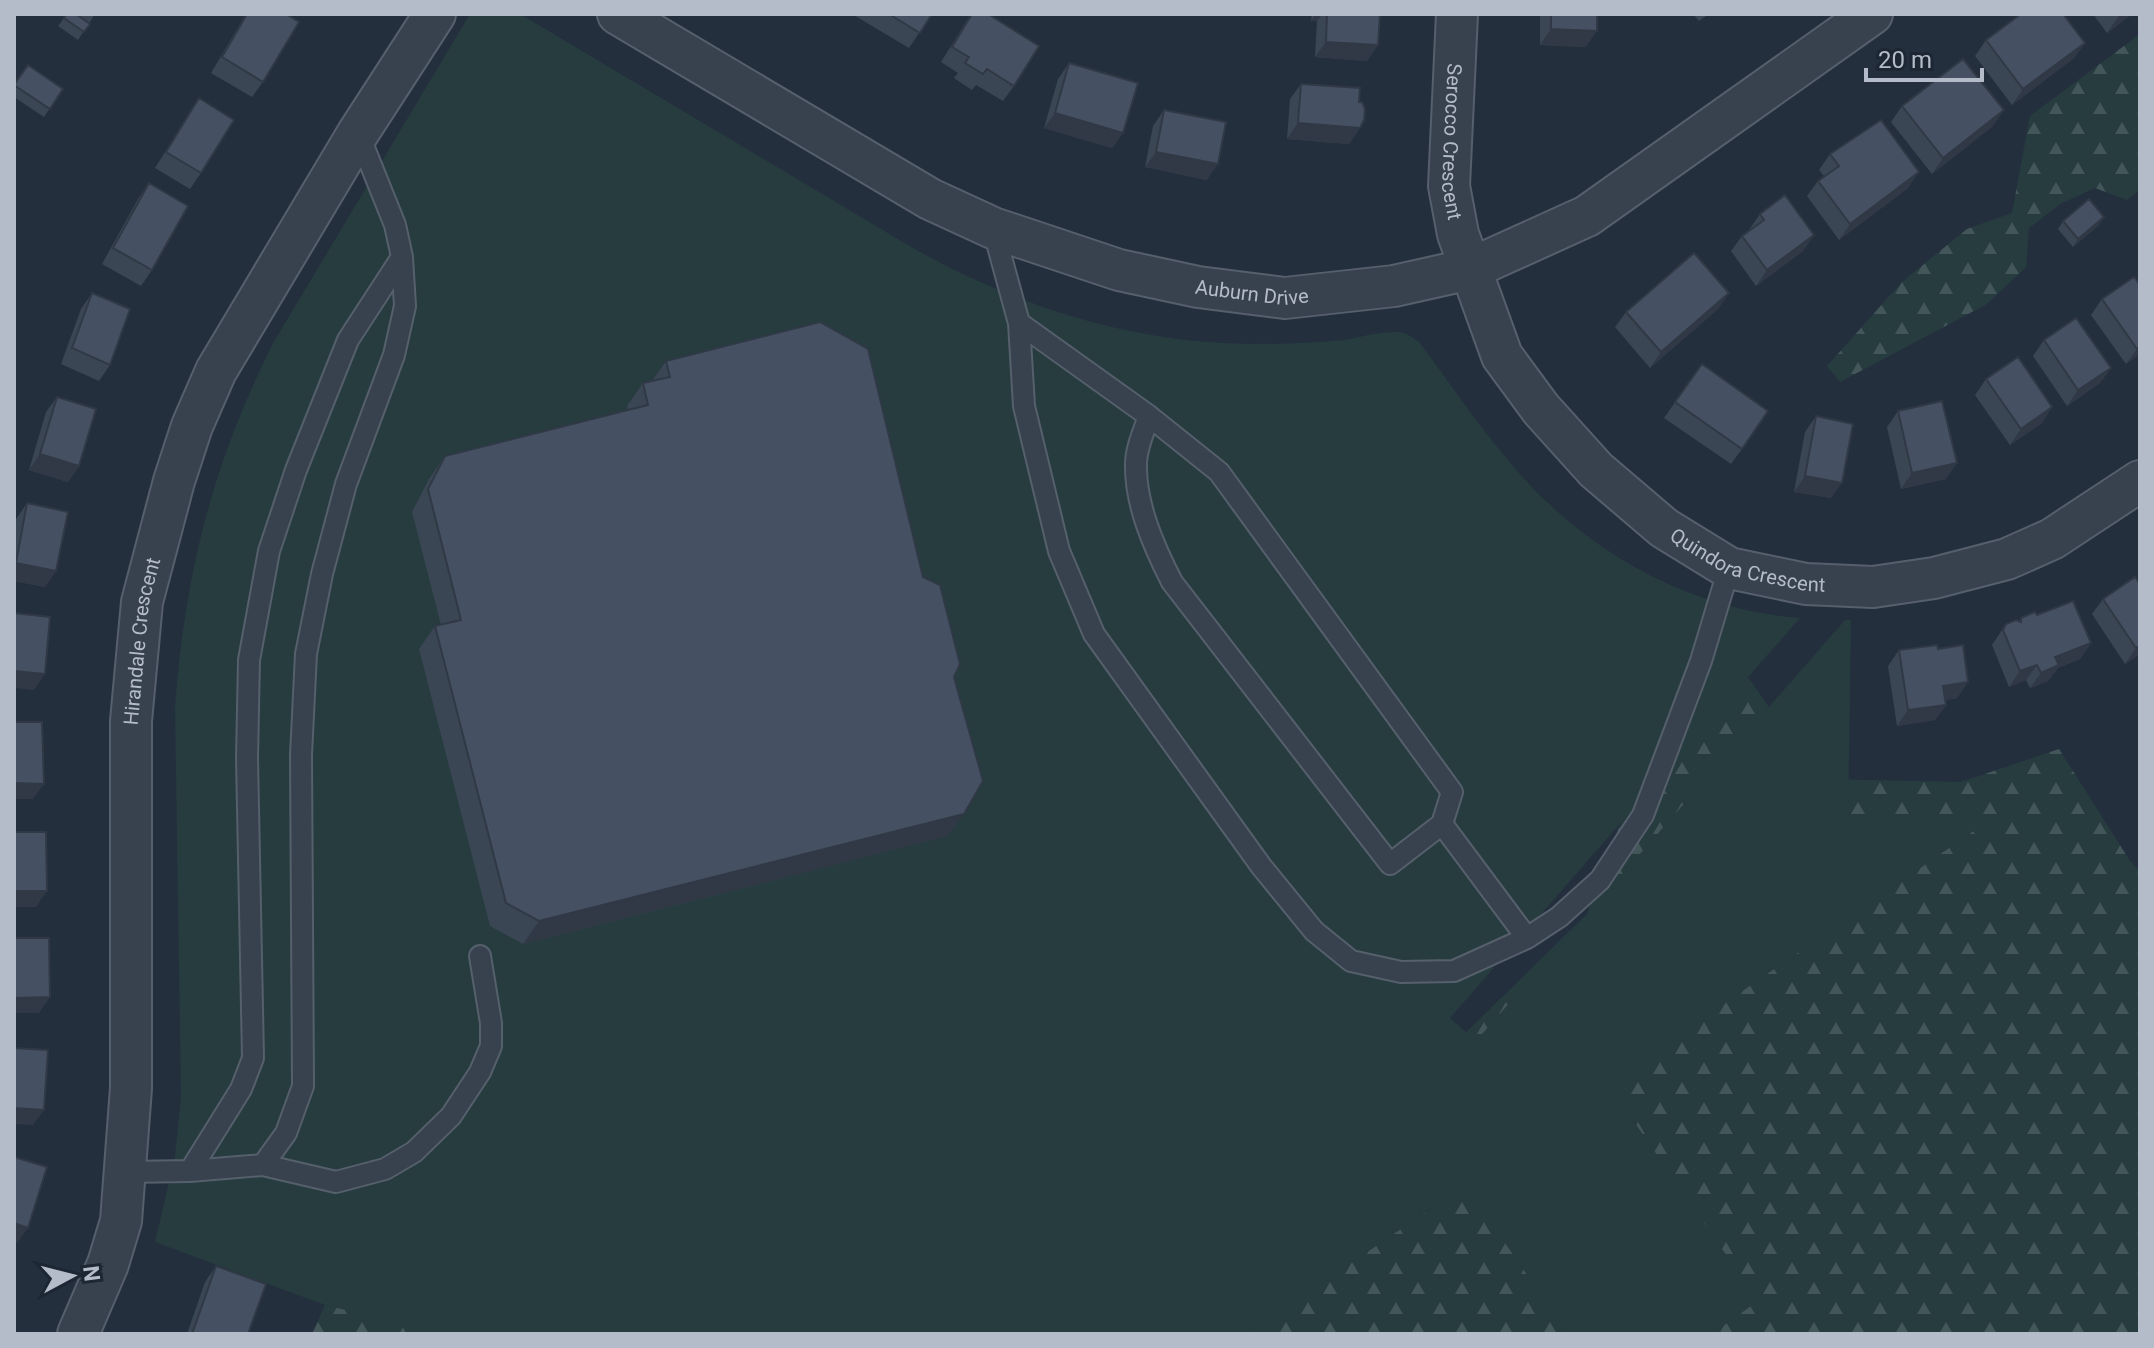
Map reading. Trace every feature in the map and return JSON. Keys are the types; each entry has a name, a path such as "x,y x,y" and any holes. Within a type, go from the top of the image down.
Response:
{"street":[{"name":"Hirandale Crescent","path":"78,1334 104,1276 121,1221 131,1088 131,721 142,602 174,481 192,426 216,371 358,133 435,14"},
{"name":"Auburn Drive","path":"618,14 930,199 993,228 1119,270 1198,287 1285,298 1394,286 1470,269 1587,216 1872,14"},
{"name":"Serocco Crescent","path":"1457,14 1449,186 1458,234 1470,269"},
{"name":"Quindora Crescent","path":"1470,269 1502,356 1541,409 1596,470 1664,528 1729,568 1806,584 1873,587 1934,578 2007,559 2052,539 2140,481"}],"lane":[{"path":"263,1165 286,1133 303,1086 301,755 306,654 322,574 346,484 394,355 405,306 402,257 395,225 358,133"},
{"path":"993,228 1019,323 1024,406 1059,551 1094,634 1261,866 1314,931 1351,961 1401,972 1454,971 1527,938 1559,917 1600,880 1643,815 1701,661 1729,568"},
{"path":"190,1171 241,1089 253,1058 247,758 249,660 269,551 296,470 348,340 402,257"},
{"path":"1019,323 1149,416 1219,472 1452,792 1442,824 1390,864 1172,582 1158,556 1138,493 1135,461 1149,416"},
{"path":"1442,824 1527,938"},
{"path":"124,1172 263,1165 336,1182 385,1169 414,1152 451,1116 480,1072 491,1046 491,1023 480,956"}],"green space":[{"path":"470,14 520,14 913,248 993,288 1034,304 1119,329 1207,342 1298,343 1344,340 1385,332 1407,334 1420,343 1520,474 1548,503 1611,553 1682,590 1760,613 1800,618 1450,1018 1476,1041 1845,620 1851,620 1848,823 1991,819 1608,1084 1758,1301 1712,1334 1568,1334 1465,1185 1248,1334 407,1334 400,1323 325,1305 155,1242 175,1156 181,1097 175,707 186,611 205,521 233,434 272,345"},
{"path":"2140,34 2140,189 2127,200 2095,188 2060,204 2029,228 2026,267 1987,304 1840,382 1827,366 1902,282 1967,229 2012,213 2030,116"},
{"path":"1700,608 1819,779 1961,782 2059,749 2130,861 2140,871 2140,1334 994,1334 1436,1062 1587,914"},
{"path":"353,1203 432,1334 312,1334 325,1305"}],"building":[{"path":"67,14 76,14 90,24 84,32 64,18"},
{"path":"247,14 286,14 299,22 263,82 222,57"},
{"path":"889,14 932,14 920,33"},
{"path":"972,14 988,14 1039,46 1014,86 987,69 983,74 965,63 969,57 952,47"},
{"path":"1327,14 1380,14 1378,45 1326,42"},
{"path":"1551,14 1597,14 1597,31 1551,29"},
{"path":"2021,14 2063,14 2085,43 2023,89 1986,40"},
{"path":"1963,59 2004,110 1943,158 1902,106"},
{"path":"1069,63 1138,83 1123,133 1055,113"},
{"path":"28,65 63,89 50,109 14,85"},
{"path":"1301,84 1360,88 1359,102 1365,109 1360,128 1298,123"},
{"path":"199,98 234,120 201,173 166,152"},
{"path":"1164,110 1226,122 1218,164 1156,152"},
{"path":"1881,120 1919,172 1850,224 1818,181 1839,166 1830,154"},
{"path":"149,183 188,206 152,270 113,248"},
{"path":"1785,195 1814,235 1767,270 1742,236 1764,220 1760,214"},
{"path":"2089,199 2104,217 2078,239 2063,221"},
{"path":"1694,253 1729,293 1661,352 1626,312"},
{"path":"2134,277 2140,285 2140,346 2137,349 2102,299"},
{"path":"92,293 130,309 110,365 72,348"},
{"path":"2076,318 2111,368 2078,390 2044,340"},
{"path":"820,322 868,349 923,577 940,585 960,664 954,677 983,781 964,814 539,921 506,903 435,626 461,620 428,489 445,456 648,405 643,383 670,377 666,361"},
{"path":"2018,357 2052,407 2021,429 1986,379"},
{"path":"1702,364 1768,411 1742,449 1675,402"},
{"path":"57,397 96,409 79,466 40,454"},
{"path":"1942,401 1957,463 1912,473 1898,411"},
{"path":"1816,416 1853,424 1842,483 1805,476"},
{"path":"27,503 68,512 56,571 16,563"},
{"path":"2135,577 2140,584 2140,646 2136,648 2103,599"},
{"path":"2073,601 2091,643 2055,657 2059,665 2041,673 2037,665 2020,671 2003,630 2006,624 2016,620 2021,622 2021,618 2035,612 2037,615"},
{"path":"14,613 50,617 45,674 14,671"},
{"path":"1937,645 1938,649 1963,645 1968,682 1943,686 1946,705 1908,710 1899,650"},
{"path":"14,722 42,722 44,784 14,783"},
{"path":"14,832 46,832 47,891 14,891"},
{"path":"14,938 49,938 50,997 14,998"},
{"path":"14,1048 48,1050 44,1110 14,1108"},
{"path":"14,1157 47,1167 28,1228 14,1223"},
{"path":"216,1266 266,1284 248,1334 192,1334"}]}
